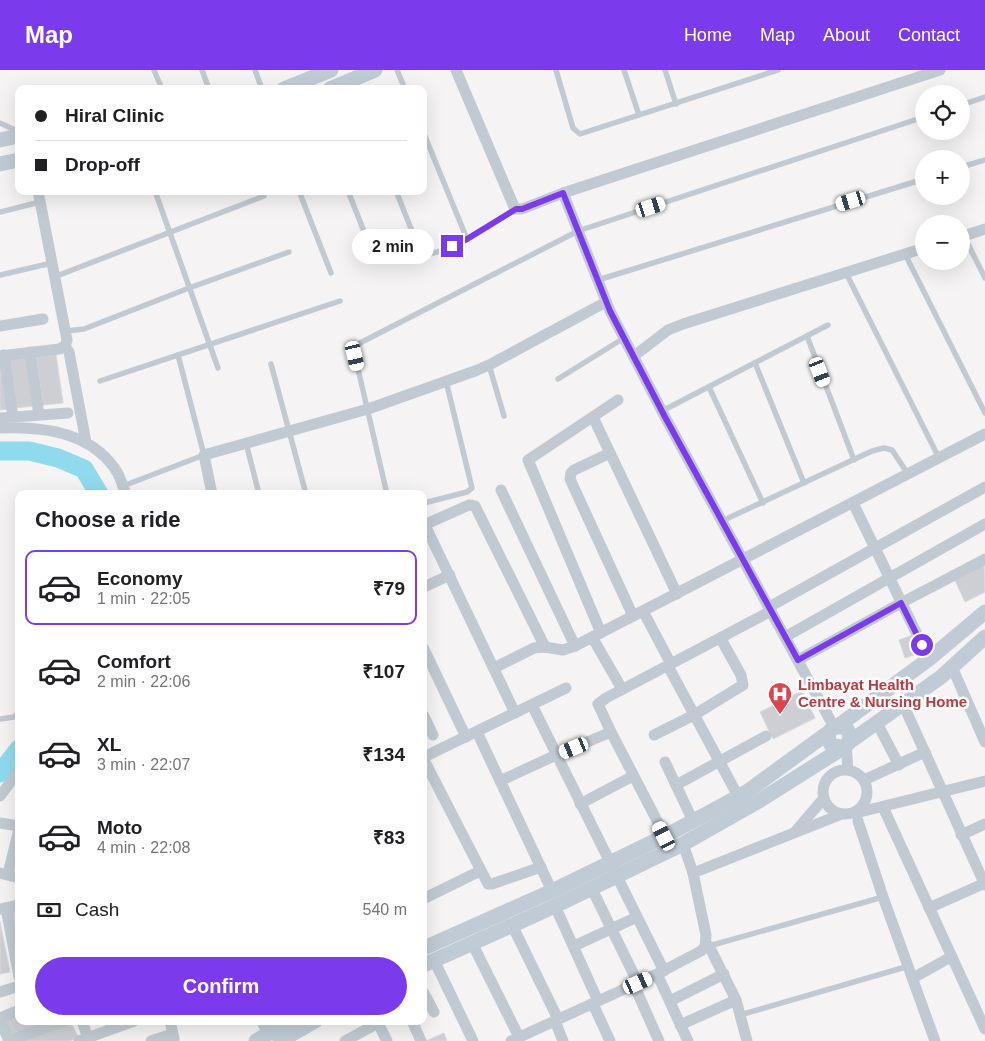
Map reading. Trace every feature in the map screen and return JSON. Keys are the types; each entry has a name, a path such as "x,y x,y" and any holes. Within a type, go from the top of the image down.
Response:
{"main road":[{"path":"290,85 308,74 331,70"},
{"path":"354,84 375,70"},
{"path":"0,140 15,137"},
{"path":"0,164 15,161"},
{"path":"429,963 592,889 613,869 664,836 738,796 929,659 985,612"},
{"path":"427,947 552,891 683,844 759,801 846,745 941,677 985,637"},
{"path":"834,728 845,727 849,733 846,745"},
{"path":"267,1034 283,1025"},
{"path":"267,1034 300,1025"}],"street":[{"path":"456,70 516,209 522,209 563,193 940,70"},
{"path":"563,193 606,302 624,338 834,728"},
{"path":"13,417 2,356 59,349 65,346 67,340 39,197"},
{"path":"970,234 985,229"},
{"path":"634,356 668,330 915,251"},
{"path":"211,490 204,454 368,409 489,365 606,302"},
{"path":"0,326 43,319"},
{"path":"65,346 69,352 86,442"},
{"path":"30,352 39,415"},
{"path":"618,400 530,457 528,463 596,635 622,689"},
{"path":"0,418 68,412"},
{"path":"593,417 677,594"},
{"path":"0,428 40,429 67,435 86,442 103,456 117,473 124,490"},
{"path":"494,668 534,648 544,647 563,650 575,646 985,434"},
{"path":"610,453 574,470 570,478 638,614 670,665 694,715 738,796"},
{"path":"664,836 611,732 598,704 600,701 721,639 874,548 985,487"},
{"path":"501,490 575,646"},
{"path":"853,503 929,659"},
{"path":"427,524 469,505 475,506 544,647"},
{"path":"785,637 984,527"},
{"path":"427,531 515,713"},
{"path":"798,660 901,603 985,560"},
{"path":"427,586 450,575"},
{"path":"654,736 744,685 744,680 721,639"},
{"path":"427,654 500,781 552,891"},
{"path":"952,667 985,742"},
{"path":"427,757 566,688"},
{"path":"903,704 985,884 929,908"},
{"path":"532,705 637,917 688,1041"},
{"path":"427,722 433,735"},
{"path":"877,723 899,765"},
{"path":"500,781 611,732"},
{"path":"676,784 766,736"},
{"path":"846,745 848,769"},
{"path":"864,780 925,752"},
{"path":"665,762 694,821"},
{"path":"427,765 488,884 541,867"},
{"path":"848,769 857,773 864,780 868,790 866,800 861,808 851,816 833,811 826,804 822,794 824,784 829,776 838,770 848,769"},
{"path":"0,796 15,776"},
{"path":"580,804 633,776"},
{"path":"693,873 793,834 883,807 985,781"},
{"path":"793,834 824,798"},
{"path":"883,807 985,1029"},
{"path":"851,816 911,972 933,1040"},
{"path":"0,823 15,827"},
{"path":"962,835 985,824"},
{"path":"683,844 693,873 707,947 724,974 736,1000 747,1041"},
{"path":"9,875 15,847"},
{"path":"427,897 480,871"},
{"path":"592,889 636,984 659,1041"},
{"path":"555,906 574,946 610,1041"},
{"path":"3,909 15,960"},
{"path":"574,946 637,917"},
{"path":"512,925 557,1020 564,1041"},
{"path":"472,943 515,1039 660,973 707,947"},
{"path":"911,972 951,957"},
{"path":"429,963 473,1041"},
{"path":"670,1001 724,974"},
{"path":"0,992 15,987"},
{"path":"427,999 434,1012"},
{"path":"680,1025 736,1000"},
{"path":"15,1012 0,1019 9,1041 54,1025"},
{"path":"83,1025 85,1040 124,1025"},
{"path":"348,1040 372,1025"},
{"path":"379,1025 387,1041"},
{"path":"414,1025 421,1041"},
{"path":"151,1041 173,1037"}],"lane":[{"path":"154,70 160,85"},
{"path":"202,70 208,85"},
{"path":"255,70 261,85"},
{"path":"397,70 403,85"},
{"path":"556,70 573,128 580,134 778,70"},
{"path":"624,70 639,115"},
{"path":"665,70 676,104"},
{"path":"970,102 985,97"},
{"path":"386,490 355,356 354,349 360,344 578,231 915,120"},
{"path":"0,123 15,130"},
{"path":"427,141 467,239"},
{"path":"970,164 985,160"},
{"path":"598,280 915,182"},
{"path":"156,195 218,368"},
{"path":"300,195 331,273"},
{"path":"350,195 375,259"},
{"path":"398,195 420,250 425,254 436,253 467,239 516,209"},
{"path":"54,276 264,196"},
{"path":"0,212 39,197"},
{"path":"970,251 985,278"},
{"path":"66,331 84,329 289,252"},
{"path":"905,254 985,413"},
{"path":"0,275 52,263"},
{"path":"846,273 939,458"},
{"path":"100,381 340,302"},
{"path":"662,411 828,325"},
{"path":"806,336 854,460"},
{"path":"558,379 624,338"},
{"path":"124,490 204,454 178,355"},
{"path":"755,363 804,483"},
{"path":"271,364 305,490"},
{"path":"489,365 504,416"},
{"path":"427,502 467,492 472,488 446,381"},
{"path":"709,387 763,503"},
{"path":"246,443 257,490"},
{"path":"722,522 872,451 884,448 892,450 908,474"},
{"path":"0,719 15,716"},
{"path":"707,947 883,897"},
{"path":"740,1015 911,972"}],"building":[{"path":"56,354 63,403 43,405 36,357"},
{"path":"27,357 34,406 14,408 7,360"},
{"path":"0,360 8,409 0,410"},
{"path":"984,563 985,592 965,602 954,578"},
{"path":"913,635 919,653 905,658 899,640"},
{"path":"802,691 815,718 773,739 760,712"},
{"path":"15,910 15,934 10,911"},
{"path":"0,922 10,972 0,974"},
{"path":"15,1016 15,1025 40,1025 13,1036 4,1021"},
{"path":"63,1025 72,1025 78,1037 70,1041 22,1041"},
{"path":"444,1033 447,1041 426,1041"}],"waterway":[{"path":"0,451 29,451 58,458 84,469 97,490"},
{"path":"0,773 15,754"}],"place":[{"name":"Limbayat Health Centre & Nursing Home","path":"780,715"}],"route":[{"path":"452,246 516,209 522,209 563,193 610,311 665,417 798,660 901,603 922,645"}]}
